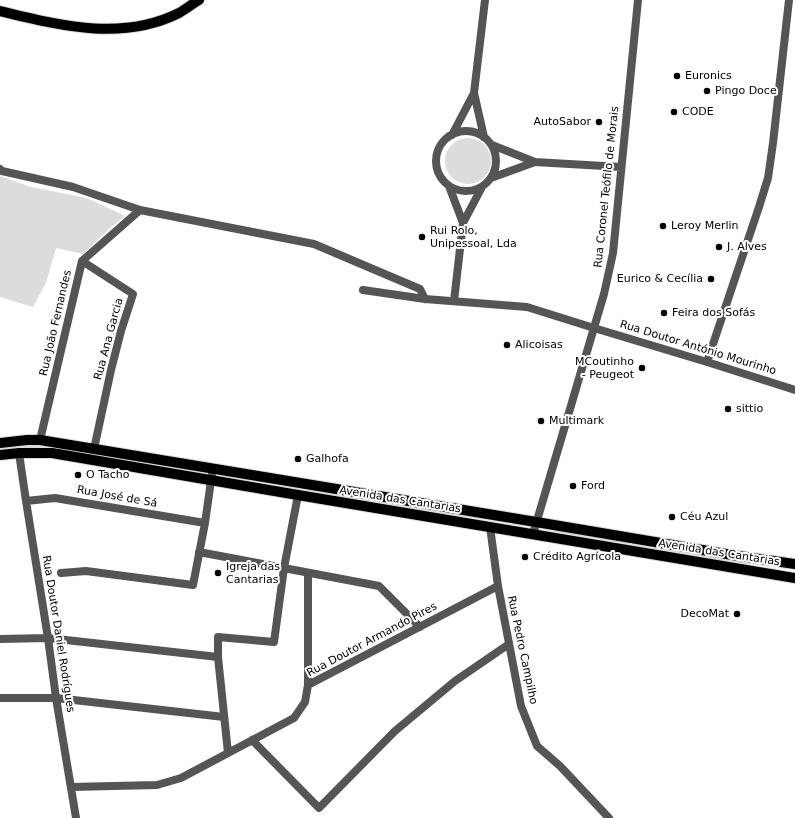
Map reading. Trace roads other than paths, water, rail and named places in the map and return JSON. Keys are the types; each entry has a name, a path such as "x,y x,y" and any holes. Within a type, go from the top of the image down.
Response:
{"main road":[{"path":"0,5 74,21 96,24 134,22 152,18 178,8 191,0"},
{"path":"0,11 68,25 119,29 144,25 167,18 199,0"},
{"name":"Avenida das Cantarias","path":"0,443 40,440 732,556 795,564"},
{"name":"Avenida das Cantarias","path":"0,455 19,453 52,453 795,578"},
{"path":"469,524 488,522 528,527 536,522"}],"street":[{"path":"484,136 474,93 485,0"},
{"name":"Rua Coronel Teófilo de Morais","path":"533,534 604,294 613,253 638,0"},
{"path":"707,362 768,178 789,0"},
{"path":"452,135 474,93"},
{"path":"491,178 495,170 495,153 492,145 484,136 469,131 461,132 452,135 444,141 438,150 436,160 442,179 449,186 457,190 474,190 482,186 491,178 535,162"},
{"path":"492,145 535,162 621,167"},
{"path":"0,169 2,171 73,187 140,210 314,244 420,288 425,299"},
{"path":"449,186 463,223"},
{"path":"454,301 463,223 482,186"},
{"name":"Rua João Fernandes","path":"40,440 82,261 140,210"},
{"name":"Rua Ana Garcia","path":"82,261 133,294 114,357 94,449"},
{"name":"Rua Doutor António Mourinho","path":"363,290 425,299 527,307 795,390"},
{"name":"Rua Doutor Daniel Rodrígues","path":"19,453 56,698 76,818"},
{"path":"61,573 86,571 193,585 214,469"},
{"path":"228,753 218,657 218,637 274,642 284,568 298,495"},
{"name":"Rua José de Sá","path":"26,501 55,498 204,523"},
{"name":"Rua Pedro Campilho","path":"490,527 498,586 521,706 537,746 560,766 609,818"},
{"path":"199,552 379,586 420,627"},
{"path":"308,573 308,685"},
{"name":"Rua Doutor Armando Pires","path":"71,787 156,785 180,778 294,718 305,702 308,685 498,586"},
{"path":"0,639 48,638 218,657"},
{"path":"252,740 318,808 395,731 455,681 509,644"},
{"path":"0,698 56,698 224,717"}],"place":[{"name":"Euronics","path":"677,76"},
{"name":"Pingo Doce","path":"707,91"},
{"name":"CODE","path":"674,112"},
{"name":"AutoSabor","path":"599,122"},
{"name":"Leroy Merlin","path":"663,226"},
{"name":"Rui Rolo, Unipessoal, Lda","path":"422,237"},
{"name":"J. Alves","path":"719,247"},
{"name":"Eurico & Cecília","path":"711,279"},
{"name":"Feira dos Sofás","path":"664,313"},
{"name":"Alicoisas","path":"507,345"},
{"name":"MCoutinho - Peugeot","path":"642,368"},
{"name":"sittio","path":"728,409"},
{"name":"Multimark","path":"541,421"},
{"name":"Galhofa","path":"298,459"},
{"name":"O Tacho","path":"78,475"},
{"name":"Ford","path":"573,486"},
{"name":"Céu Azul","path":"672,517"},
{"name":"Crédito Agrícola","path":"525,557"},
{"name":"Igreja das Cantarias","path":"218,573"},
{"name":"DecoMat","path":"737,614"}]}
